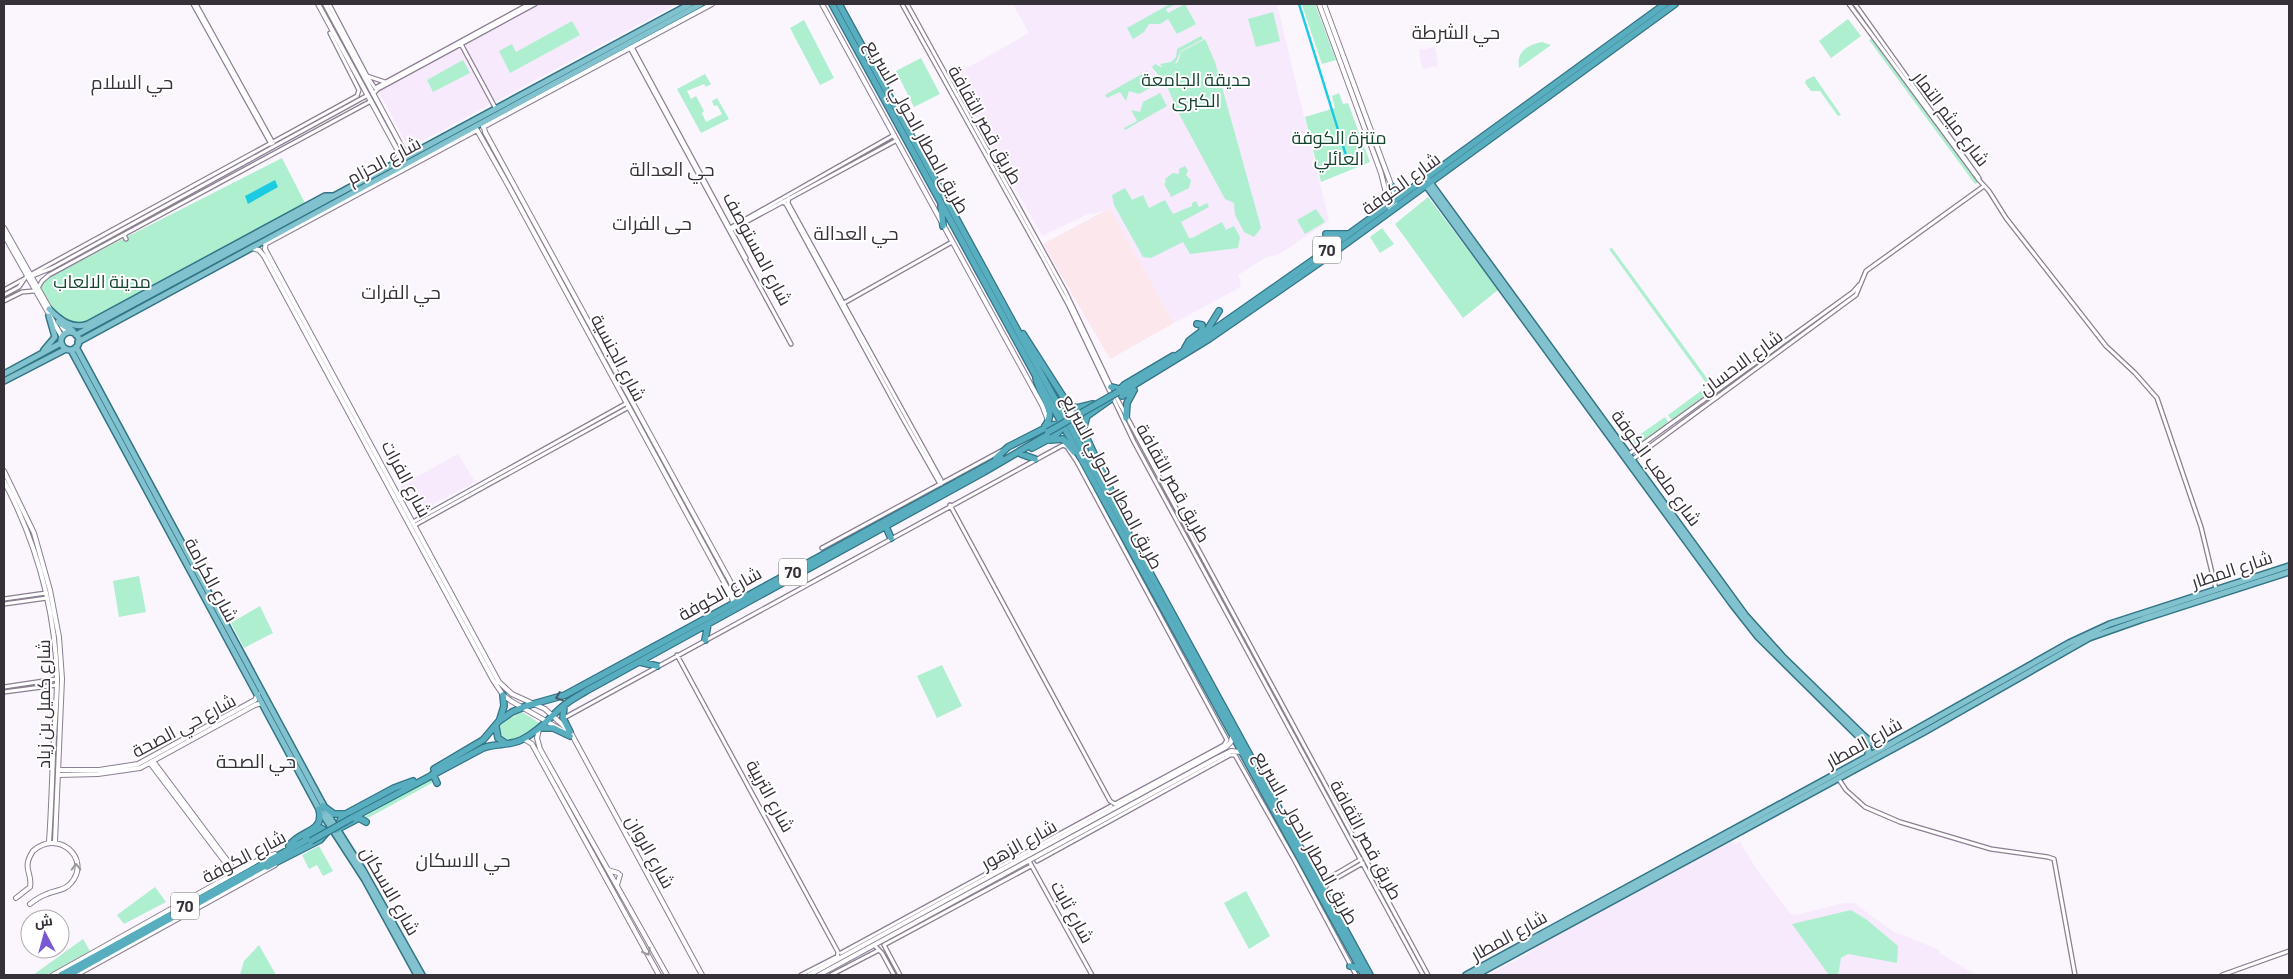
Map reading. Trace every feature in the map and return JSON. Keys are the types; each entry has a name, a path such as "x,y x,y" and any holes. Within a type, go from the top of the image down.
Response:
{"highway":[{"name":"طريق المطار الحولي السريع","path":"830,4 902,125 1016,328 1128,532 1146,571"},
{"name":"طريق المطار الحولي السريع","path":"839,4 902,125"},
{"name":"شارع الكوفة","path":"1139,380 1180,355 1318,263 1348,234 1417,187 1554,84 1665,4"},
{"name":"شارع الكوفة","path":"1327,253 1336,255 1385,217 1386,209 1405,191 1427,183 1674,4"},
{"path":"1567,81 1563,80 1569,73"},
{"path":"1551,93 1558,85 1554,84"},
{"name":"طريق المطار الحولي السريع","path":"906,132 939,199 1146,571 1307,866"},
{"path":"1391,186 1398,191 1405,191"},
{"path":"939,199 943,226"},
{"path":"1326,234 1348,234"},
{"name":"شارع الكوفة","path":"1180,355 1318,263"},
{"path":"1203,338 1219,311"},
{"path":"1111,387 1118,390 1122,396 1178,362 1189,341 1202,331 1202,325 1197,324"},
{"path":"1016,328 1026,338 1068,406 1084,407 1111,397"},
{"path":"1118,390 1180,355"},
{"path":"1036,374 1038,387 1051,412 1046,430"},
{"name":"70","path":"1046,430 1111,397 1118,390 1139,380"},
{"name":"70","path":"1046,430 1111,397 1139,380"},
{"path":"1126,418 1127,403 1134,390"},
{"path":"1111,397 1087,416 1083,428 1086,440 1123,514 1128,532"},
{"path":"1058,423 1060,427 1059,432 1046,441 1022,454 990,466 1008,448 1058,423"},
{"name":"شارع الكوفة","path":"534,703 565,695 732,605 886,527 990,466 1046,430"},
{"path":"1046,441 1060,439 1066,441 1086,466"},
{"path":"1022,454 1035,459"},
{"name":"شارع الكوفة","path":"548,721 565,704 708,624 745,600 942,486 990,466"},
{"path":"886,527 890,538"},
{"name":"طريق المطار الحولي السريع","path":"1152,582 1266,797 1307,866 1324,890 1370,975"},
{"path":"705,640 708,624"},
{"path":"640,662 657,666"},
{"path":"503,694 504,712 497,725 498,738 506,744"},
{"name":"70","path":"352,816 480,743 497,725 520,706 534,703"},
{"path":"565,704 563,718 570,734"},
{"name":"70","path":"414,782 484,748 524,739 548,721"},
{"path":"540,728 553,728 570,734"},
{"path":"433,774 437,783"},
{"path":"1263,806 1266,797"},
{"path":"289,846 294,839 318,825 321,818 321,807 334,814 352,816 366,822"},
{"name":"شارع الكوفة","path":"64,973 352,816"},
{"path":"343,826 340,819 352,816"},
{"path":"334,831 343,826 352,816"},
{"path":"319,829 326,830 326,836 320,840 280,862 262,866 275,854 319,829"},
{"name":"شارع الكوفة","path":"64,973 167,921 262,866"},
{"name":"طريق المطار الحولي السريع","path":"1315,878 1364,975"},
{"path":"214,900 218,893"},
{"path":"162,914 171,914"},
{"path":"162,928 167,921"},
{"path":"1350,966 1360,969"}],"main road":[{"path":"318,4 373,92 371,101 398,155 395,163"},
{"path":"325,4 337,23 404,151 411,154"},
{"name":"شارع الحزام","path":"279,230 332,196 411,154 496,109 577,72 690,4"},
{"name":"شارع الحزام","path":"657,25 682,17 701,4"},
{"path":"483,125 591,69 682,17 712,4"},
{"path":"822,4 1042,405 1046,414 1046,430"},
{"path":"1319,4 1396,198"},
{"path":"1324,4 1384,181 1386,209"},
{"path":"326,19 331,16"},
{"path":"331,27 333,23 337,23"},
{"name":"شارع الحزام","path":"537,90 617,40 648,30"},
{"path":"577,72 591,69"},
{"name":"شارع الحزام","path":"69,350 80,342 150,305 222,254 317,215 483,125 527,95"},
{"name":"شارع الجنسية","path":"483,125 546,250"},
{"name":"شارع الجنسية","path":"475,129 549,255 718,565 733,593 732,605"},
{"path":"394,144 399,141"},
{"path":"1384,181 1387,182 1389,179"},
{"name":"شارع ملعب الكوفة","path":"1427,183 1746,616 1819,695 1859,733 1873,744 1885,747"},
{"path":"49,308 57,317 78,327 88,324 137,300 325,196 332,196"},
{"path":"251,248 266,254 266,242 317,215"},
{"path":"4,228 5,235 63,338"},
{"name":"شارع الحزام","path":"193,276 222,266 251,248 266,242 271,234"},
{"name":"شارع الفرات","path":"266,254 271,274 313,351 330,374"},
{"name":"شارع الفرات","path":"266,254 330,374 414,523 456,607"},
{"name":"شارع الحزام","path":"76,336 137,300 184,281"},
{"path":"36,290 58,322 63,338"},
{"path":"38,356 55,337 49,316"},
{"path":"58,322 68,330 75,332 99,324"},
{"path":"4,374 38,356 63,338 76,336"},
{"name":"شارع الكرامة","path":"76,336 80,342 78,355"},
{"name":"شارع الكرامة","path":"63,338 69,350 78,355 330,822"},
{"path":"56,354 65,352 78,355 80,342"},
{"path":"4,381 44,363 56,354 69,350"},
{"name":"شارع الفرات","path":"335,383 342,406 499,682 507,691 534,703 554,716"},
{"name":"شارع ملعب الكوفة","path":"1576,385 1633,459 1687,538"},
{"name":"شارع الجنسية","path":"620,386 628,405 718,565"},
{"name":"شارع كميل بن زياد","path":"4,471 5,479 34,533 39,558 54,608 61,662 58,772 54,790"},
{"name":"شارع المطار","path":"1806,792 1838,778 2099,629 2138,618 2289,566"},
{"name":"شارع كميل بن زياد","path":"42,567 55,651 57,680 54,790 55,842"},
{"name":"شارع المطار","path":"2147,615 2289,572"},
{"name":"شارع الجنسية","path":"733,593 745,600"},
{"name":"شارع الفرات","path":"461,615 503,694 520,706 548,721"},
{"name":"شارع الكرامة","path":"225,628 262,703 299,765"},
{"path":"55,651 60,651"},
{"path":"56,662 61,662"},
{"name":"شارع حي الصحة","path":"58,772 125,771 151,762 255,700 258,694"},
{"path":"520,706 522,699"},
{"name":"شارع حي الصحة","path":"99,772 138,764 201,731 262,703"},
{"name":"شارع الروان","path":"554,716 575,742 702,975"},
{"name":"شارع الروان","path":"548,721 570,734"},
{"name":"شارع المطار","path":"1476,975 1885,747 1936,722"},
{"path":"540,728 537,735 538,745 659,975"},
{"name":"شارع الزهور","path":"1198,766 1208,755 1229,744 1232,738 1231,731"},
{"name":"شارع ملعب الكوفة","path":"1859,733 1867,746 1867,757"},
{"path":"524,739 532,744 618,888 667,975"},
{"name":"شارع الزهور","path":"809,975 839,955 848,954 937,908 988,875 1080,827 1151,786 1231,751 1237,750 1243,754"},
{"path":"151,762 235,873"},
{"name":"شارع الزهور","path":"945,903 988,886 1187,771"},
{"name":"شارع كميل بن زياد","path":"49,842 54,798"},
{"name":"شارع الاسكان","path":"330,822 334,831 350,851 422,975"},
{"path":"1080,827 1083,832"},
{"name":"شارع الاسكان","path":"334,831 335,841 361,871"},
{"path":"1069,833 1072,838"},
{"path":"16,898 31,884 27,868 29,856 38,847 49,842 62,844 72,852 77,865 75,878 66,888 44,895 30,904"},
{"path":"350,851 356,848"},
{"path":"53,975 64,973 162,914 262,858 275,854"},
{"path":"76,975 280,862"},
{"path":"607,870 619,874 618,888"},
{"name":"شارع الاسكان","path":"366,879 373,900 417,975"},
{"path":"619,902 624,899"},
{"path":"903,924 908,933"},
{"name":"شارع الزهور","path":"819,975 882,941 903,924"},
{"path":"398,932 404,935"},
{"path":"400,953 407,956"},
{"name":"شارع المطار","path":"1466,975 1500,960"}],"street":[{"path":"195,4 272,143"},
{"path":"329,4 337,23"},
{"path":"28,276 42,273 272,143 286,138 345,108 528,4"},
{"path":"373,92 386,82 535,4"},
{"path":"903,5 906,7 907,4"},
{"name":"طريق قصر الثقافة","path":"907,4 910,15"},
{"name":"شارع ميثم التمار","path":"1849,4 1979,180"},
{"name":"شارع ميثم التمار","path":"1855,4 1979,180"},
{"name":"طريق قصر الثقافة","path":"903,5 979,138 1079,322 1126,418 1274,689 1279,703 1423,975"},
{"path":"4,295 28,276 208,183 359,94 360,90 330,34"},
{"path":"460,43 496,109"},
{"name":"شارع المستوصف","path":"631,47 791,344"},
{"path":"356,59 367,76 373,92"},
{"path":"367,76 386,82"},
{"path":"4,301 36,290 42,281 57,271 371,101"},
{"path":"345,108 348,110 347,113"},
{"path":"730,229 865,155 890,140 894,135"},
{"path":"890,140 897,140"},
{"name":"شارع المستوصف","path":"694,164 742,253"},
{"path":"1979,180 2006,218 2106,346 2135,372 2157,398 2201,527 2216,590"},
{"path":"208,183 208,186 211,188"},
{"path":"748,219 786,202 810,185"},
{"name":"شارع الاحسان","path":"1633,459 1695,414 1724,396 1856,295 1866,271 1984,186"},
{"path":"198,188 201,190 200,194"},
{"path":"786,202 915,437 941,480 942,486"},
{"path":"124,235 126,239"},
{"path":"844,303 952,242"},
{"path":"54,266 54,270 57,271"},
{"path":"4,290 20,284"},
{"path":"20,284 25,293"},
{"path":"832,285 844,303 865,345"},
{"name":"شارع الاحسان","path":"1629,454 1859,285"},
{"path":"1821,308 1824,312"},
{"name":"طريق قصر الثقافة","path":"1079,322 1134,442 1428,975"},
{"path":"1780,344 1783,350"},
{"path":"414,523 628,405"},
{"path":"1691,409 1695,414"},
{"path":"1134,442 1138,440"},
{"path":"563,718 1062,444 1067,447 1077,462 1226,736 1226,743 1208,755 1113,805 1031,852"},
{"path":"822,548 942,486 1008,448"},
{"path":"950,506 1113,805"},
{"path":"4,599 46,596"},
{"path":"4,604 36,597"},
{"name":"شارع التربية","path":"677,655 839,955"},
{"path":"4,688 57,680"},
{"path":"4,692 56,685"},
{"path":"1036,861 1232,755 1238,758 1356,975"},
{"path":"1838,778 1842,786 1870,810 1900,822 1991,849 2054,859 2075,975"},
{"path":"1109,811 1113,805 1121,804"},
{"path":"1324,890 1326,882 1362,861"},
{"name":"شارع ثابت","path":"1030,863 1092,975"},
{"path":"801,975 903,924 988,875"},
{"path":"1315,878 1326,882"},
{"path":"884,945 988,886"},
{"path":"882,941 900,975"},
{"path":"874,945 880,950 894,975"},
{"path":"831,975 880,950"},
{"path":"2222,975 2289,951"},
{"path":"839,955 848,954"}],"shaded area":[{"path":"537,4 677,4 409,148 380,94 380,90"},
{"path":"1013,4 1277,4 1329,221 1281,253 1263,259 1238,275 1241,283 1239,288 1174,323 1110,208 1095,214 1090,213 1042,236 953,76 1029,33"},
{"path":"1435,47 1438,66 1422,69 1419,50"},
{"path":"1110,208 1174,323 1110,359 1043,244"},
{"path":"458,454 475,482 416,513 400,486"},
{"path":"1731,839 1734,845 1741,841 1742,846 1760,874 1791,914 1796,915 1844,903 1854,903 1894,932 1940,950 1939,953 1976,975 1488,975 1529,953 1537,945 1668,876"}],"green space":[{"path":"1170,4 1176,4 1166,9 1168,13 1185,4 1196,24 1177,34 1168,19 1160,24 1149,24 1144,32 1133,39 1127,28"},
{"path":"1315,4 1336,60 1322,64 1302,5"},
{"path":"1273,12 1280,41 1256,47 1248,19"},
{"path":"1848,19 1861,36 1831,58 1819,41"},
{"path":"804,20 834,78 820,85 790,28"},
{"path":"572,21 580,35 510,73 499,51 512,44 516,52"},
{"name":"حديقة الجامعة الكبرى","path":"1201,36 1203,39 1181,51 1175,64 1178,62 1181,52 1205,39 1215,62 1261,228 1254,237 1244,232 1235,215 1234,203 1225,199 1178,112 1167,86 1152,67 1155,64 1163,68 1160,64 1171,62 1176,57 1177,49"},
{"path":"1873,38 1978,182 1975,184 1869,40"},
{"path":"1542,42 1551,45 1519,68 1519,58 1524,50 1527,47"},
{"path":"921,58 940,94 914,107 896,71"},
{"path":"463,60 470,73 433,92 427,80"},
{"path":"1147,71 1155,85 1139,94 1129,91 1126,101 1120,92 1107,98 1105,95"},
{"path":"705,74 711,84 706,87 704,84 687,91 691,99 696,96 704,111 702,113 706,122 722,114 717,105 714,106 712,101 717,98 729,119 701,133 677,89"},
{"path":"1814,76 1841,115 1838,116 1820,91 1811,91 1805,83 1806,80"},
{"path":"1160,93 1167,106 1125,130 1124,128 1137,121 1131,110 1140,112 1143,102"},
{"name":"متنزة الكوفة العائلي","path":"1339,93 1343,104 1348,103 1370,162 1321,182 1305,117 1335,108 1332,96"},
{"name":"مدينة الالعاب","path":"282,158 306,205 83,325 60,316 50,304 38,282"},
{"path":"1185,166 1188,171 1186,175 1191,180 1189,188 1169,198 1171,196 1164,184 1166,182 1165,179 1173,173 1179,174 1179,169"},
{"path":"1125,188 1132,200 1143,195 1149,208 1165,200 1173,214 1192,206 1192,203 1196,201 1199,207 1207,203 1209,207 1181,222 1189,238 1222,222 1226,230 1234,226 1240,237 1238,248 1190,254 1183,242 1151,258 1143,257 1114,205 1112,195"},
{"path":"1428,197 1498,290 1463,318 1395,224"},
{"path":"1316,209 1325,222 1305,234 1297,220"},
{"path":"1382,228 1394,244 1380,253 1370,237"},
{"path":"1612,248 1712,385 1709,387 1609,249"},
{"path":"1705,388 1710,396 1673,422 1668,415"},
{"path":"1665,417 1670,424 1635,450 1629,442"},
{"path":"139,576 146,612 119,617 113,581"},
{"path":"260,606 273,633 244,648 231,623"},
{"path":"942,665 962,706 937,718 917,676"},
{"path":"522,712 541,724 511,741 504,739 499,729 502,723"},
{"path":"431,777 432,783 368,818 364,817"},
{"path":"319,846 333,871 323,876 317,865 309,869 302,855"},
{"path":"155,887 166,902 124,924 117,915"},
{"path":"1246,891 1270,936 1249,949 1224,903"},
{"path":"1851,910 1867,920 1898,946 1897,963 1848,954 1841,958 1838,975 1829,975 1792,924"},
{"path":"83,939 90,951 49,975 33,975 55,959 70,959 70,948"},
{"path":"259,945 276,975 240,975 244,961"}],"water":[{"path":"275,180 278,187 248,204 245,196"}],"waterway":[{"path":"1299,4 1349,165"}],"district":[{"name":"حي الشرطة","path":"1456,32"},
{"name":"حي السلام","path":"132,82"},
{"name":"حي العدالة","path":"672,169"},
{"name":"حی الفرات","path":"652,223"},
{"name":"حي العدالة","path":"856,233"},
{"name":"حي الفرات","path":"401,292"},
{"name":"حي الصحة","path":"256,761"},
{"name":"حي الاسكان","path":"463,860"}]}
